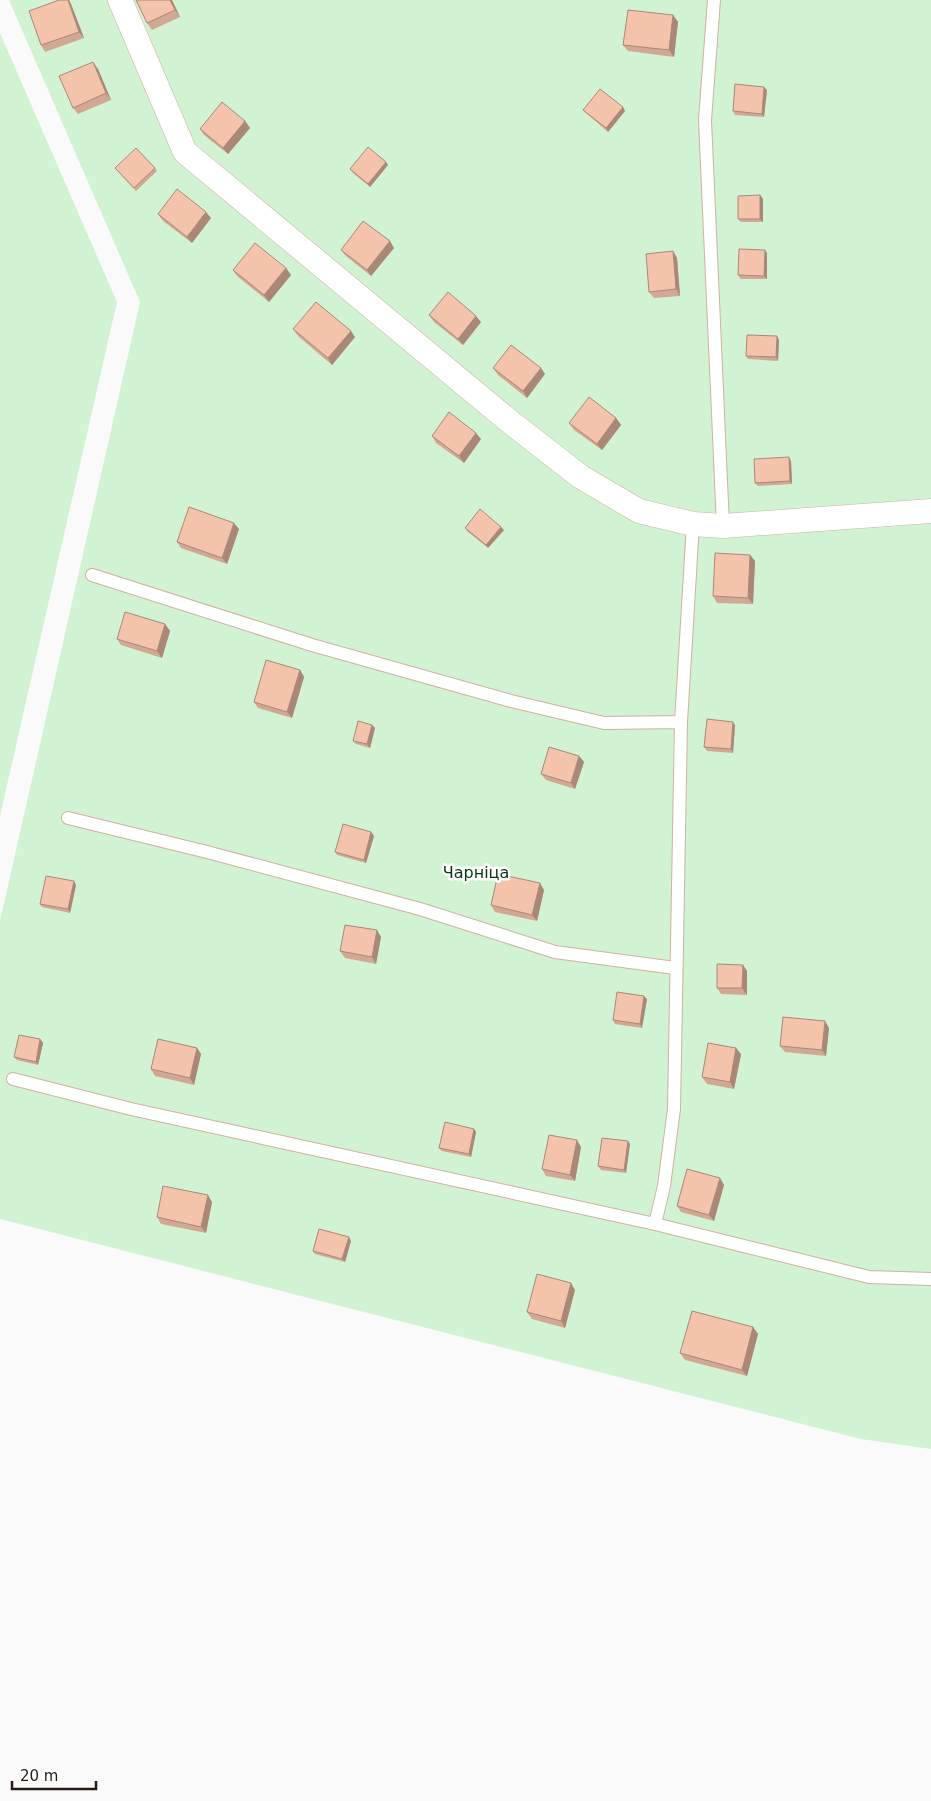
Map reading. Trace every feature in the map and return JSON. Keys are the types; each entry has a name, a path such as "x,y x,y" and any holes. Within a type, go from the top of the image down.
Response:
{"street":[{"path":"120,0 185,152 509,421 581,477 639,511 693,524 723,526 931,512"}],"lane":[{"path":"714,0 705,120 723,526"},
{"path":"656,1224 664,1186 674,1109 675,968 679,903 681,722 693,524"},
{"path":"92,575 312,644 511,701 604,723 681,722"},
{"path":"68,818 207,852 420,909 555,952 675,968"},
{"path":"13,1079 131,1109 656,1224 869,1277 931,1279"}],"green space":[{"name":"Чарніца","path":"9,0 931,0 931,1449 861,1439 0,1219 0,921 140,302"},
{"path":"0,33 117,302 0,816"}],"building":[{"path":"59,0 68,0 79,32 41,45 29,11"},
{"path":"136,0 170,0 175,10 147,23"},
{"path":"628,10 673,15 669,50 623,45"},
{"path":"93,62 106,93 73,108 59,76"},
{"path":"735,84 764,87 762,114 733,111"},
{"path":"600,89 623,107 606,128 583,110"},
{"path":"222,102 245,121 223,148 200,129"},
{"path":"368,147 386,162 368,184 350,169"},
{"path":"136,148 155,168 134,188 115,168"},
{"path":"177,189 206,212 187,237 158,214"},
{"path":"760,195 760,219 738,219 738,196"},
{"path":"363,221 390,241 367,270 341,250"},
{"path":"255,243 286,268 264,295 233,270"},
{"path":"739,249 765,250 764,276 738,275"},
{"path":"673,251 676,289 649,292 646,254"},
{"path":"448,292 476,316 458,339 429,315"},
{"path":"316,302 351,331 328,358 293,329"},
{"path":"747,335 777,336 776,357 746,356"},
{"path":"511,345 541,368 523,391 493,368"},
{"path":"589,397 616,418 597,444 569,423"},
{"path":"449,412 476,433 459,456 432,436"},
{"path":"789,457 790,481 755,483 754,459"},
{"path":"189,507 234,523 222,558 177,542"},
{"path":"480,509 501,527 486,545 465,528"},
{"path":"715,553 750,555 748,598 713,596"},
{"path":"125,612 165,624 157,651 117,639"},
{"path":"266,660 300,670 287,712 254,702"},
{"path":"707,719 733,722 731,749 704,747"},
{"path":"358,721 372,725 367,744 353,741"},
{"path":"549,747 579,756 571,783 541,774"},
{"path":"343,824 371,832 364,860 335,852"},
{"path":"498,874 540,883 532,915 491,905"},
{"path":"46,876 74,881 68,909 40,904"},
{"path":"345,925 377,930 372,957 340,951"},
{"path":"717,964 743,965 742,988 717,988"},
{"path":"617,992 644,996 640,1024 613,1020"},
{"path":"783,1017 825,1021 822,1050 780,1046"},
{"path":"19,1035 40,1039 36,1062 14,1057"},
{"path":"158,1039 197,1048 190,1078 151,1069"},
{"path":"708,1043 736,1048 730,1082 702,1077"},
{"path":"445,1122 474,1129 469,1154 439,1148"},
{"path":"549,1135 577,1140 570,1175 542,1169"},
{"path":"602,1138 628,1141 624,1170 598,1166"},
{"path":"687,1169 720,1178 709,1215 677,1206"},
{"path":"163,1186 208,1195 201,1227 157,1217"},
{"path":"319,1229 349,1237 342,1259 313,1251"},
{"path":"537,1274 571,1283 561,1321 527,1312"},
{"path":"692,1311 753,1327 742,1370 680,1353"}]}
